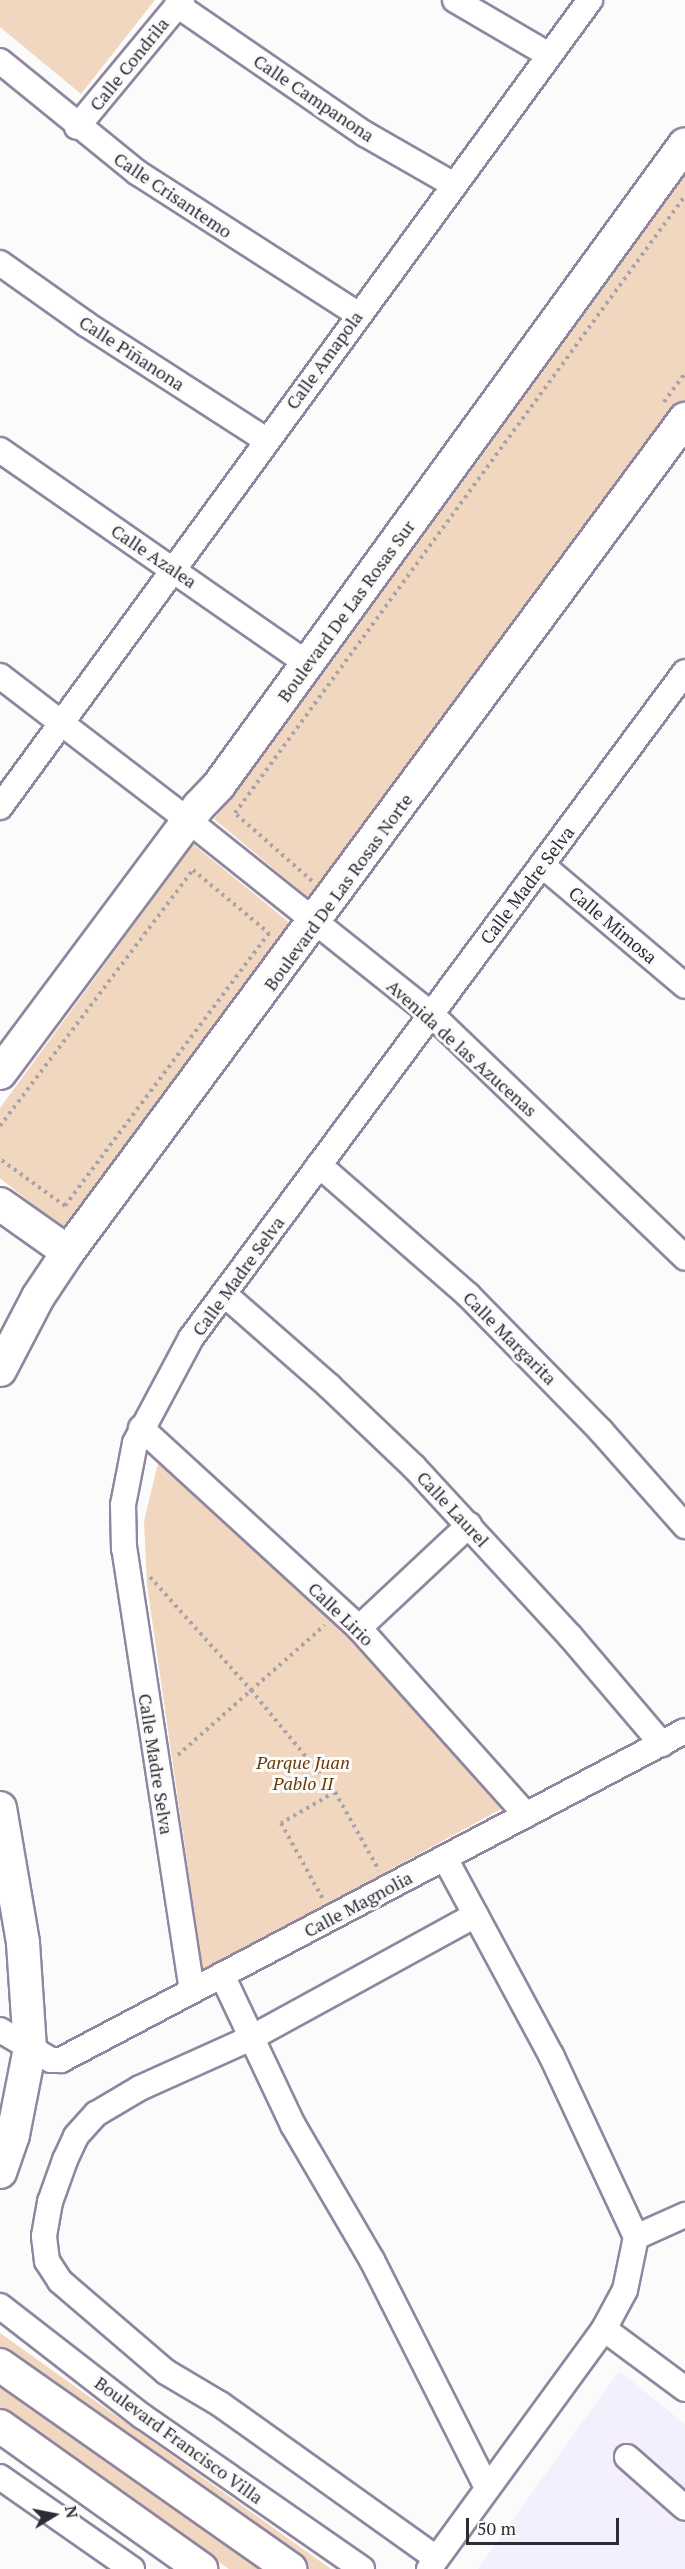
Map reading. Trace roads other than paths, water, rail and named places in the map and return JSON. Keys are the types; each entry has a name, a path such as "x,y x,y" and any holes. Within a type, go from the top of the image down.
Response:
{"main road":[{"name":"Boulevard De Las Rosas Sur","path":"0,1073 308,664 685,144"},
{"name":"Boulevard De Las Rosas Norte","path":"0,1370 38,1297 68,1252 316,923 671,415"},
{"path":"0,1204 68,1252"},
{"path":"0,1808 23,1943 30,2048 13,2135 0,2172"},
{"path":"0,2366 290,2569"},
{"path":"0,2426 201,2569"}],"street":[{"path":"455,0 549,55"},
{"name":"Calle Amapola","path":"0,807 358,314 590,0"},
{"name":"Calle Condrila","path":"77,127 180,3"},
{"name":"Calle Campanona","path":"180,3 365,134 454,185"},
{"name":"Calle Crisantemo","path":"0,61 77,127 138,173 358,314"},
{"name":"Calle Piñanona","path":"0,263 86,324 266,440"},
{"name":"Calle Azalea","path":"0,450 173,568 308,664"},
{"name":"Calle Madre Selva","path":"192,1991 124,1549 123,1505 141,1428 185,1348 685,672"},
{"name":"Avenida de las Azucenas","path":"0,676 189,820 431,1014 685,1258"},
{"name":"Calle Mimosa","path":"542,865 685,986"},
{"name":"Calle Margarita","path":"319,1165 468,1295 586,1415 685,1526"},
{"name":"Calle Laurel","path":"224,1294 329,1386 469,1525 662,1744"},
{"name":"Calle Lirio","path":"141,1428 359,1628 526,1815"},
{"path":"359,1628 469,1525"},
{"name":"Calle Magnolia","path":"0,2030 51,2060 61,2060 685,1731"},
{"path":"445,1858 476,1915 555,2063 636,2237 625,2290 604,2329 433,2564 220,2404 166,2372 60,2281 47,2261 44,2236 50,2202 76,2136 114,2102 251,2038 476,1915"},
{"path":"222,1975 251,2038 320,2174 372,2260 487,2488"},
{"path":"636,2237 685,2215"},
{"name":"Boulevard Francisco Villa","path":"0,2306 142,2416 362,2569"},
{"path":"604,2329 685,2389"},
{"path":"627,2457 685,2508"},
{"path":"0,2477 132,2569"}],"park label":[{"name":"Parque Juan Pablo II","path":"303,1773"}]}
